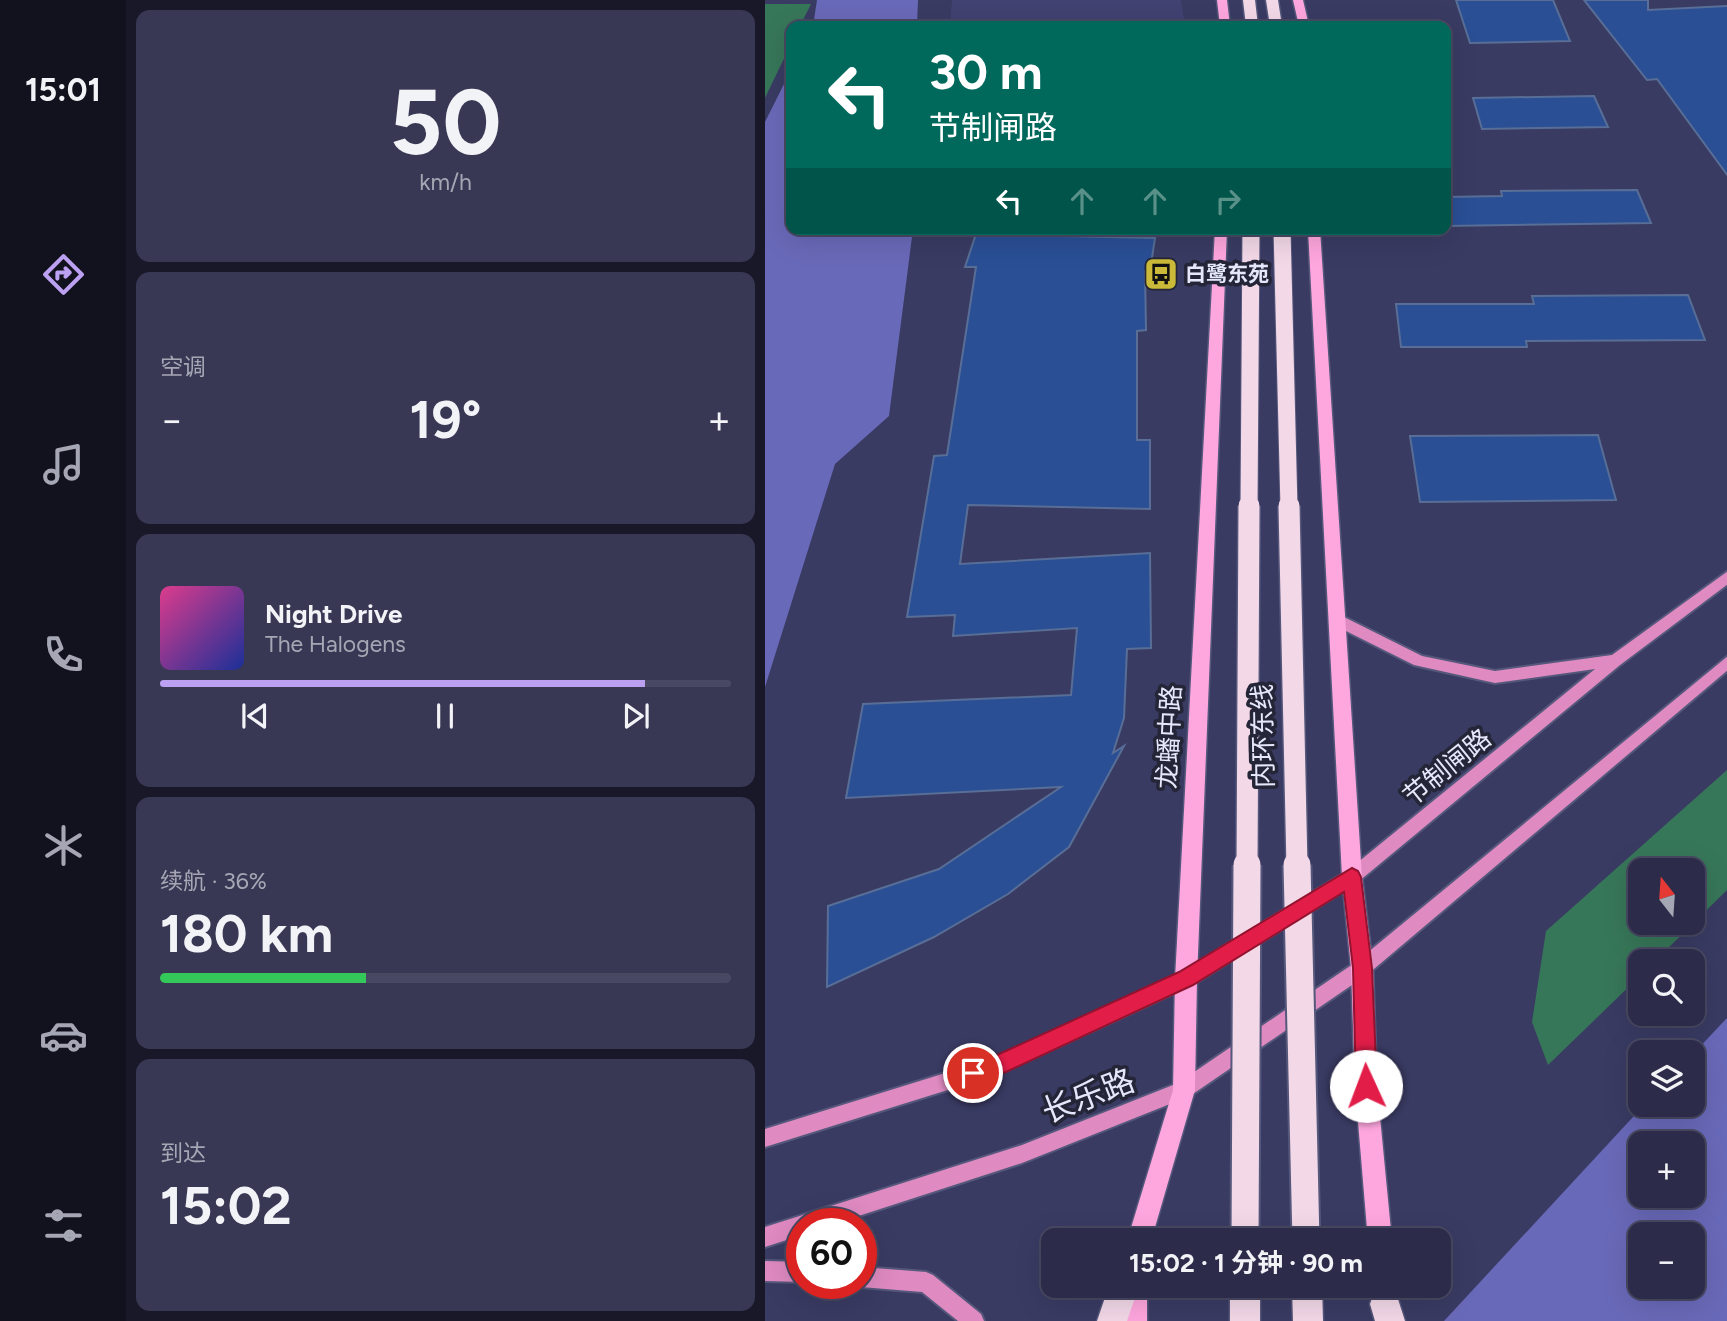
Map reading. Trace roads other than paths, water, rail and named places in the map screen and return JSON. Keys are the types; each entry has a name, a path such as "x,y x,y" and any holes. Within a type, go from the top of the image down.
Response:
{"highway":[{"path":"1249,0 1251,21"},
{"path":"1272,0 1275,21"},
{"name":"内环东线","path":"1245,1228 1251,235"},
{"name":"内环东线","path":"1282,235 1306,1228"},
{"path":"1112,1321 1120,1298"},
{"path":"1245,1298 1245,1321"},
{"path":"1307,1298 1308,1321"}],"main road":[{"path":"1222,0 1224,21"},
{"path":"1298,0 1303,21"},
{"name":"龙蟠中路","path":"1143,1228 1184,1090 1186,979 1221,235"},
{"path":"1313,235 1352,877 1362,968 1366,1086 1379,1228"},
{"name":"节制闸路","path":"1186,979 1352,877 1615,660 1727,576"},
{"path":"1337,620 1419,661 1495,677 1615,660"},
{"path":"1362,968 1727,661"},
{"name":"长乐路","path":"855,1208 1022,1154 1184,1090 1362,968"},
{"path":"765,1138 999,1065 1186,979"},
{"path":"765,1237 786,1230"},
{"path":"765,1271 786,1272"},
{"path":"877,1278 926,1282 974,1321"},
{"path":"1134,1321 1135,1298"}],"place":[{"name":"白鹭东苑","path":"1161,274"}]}
